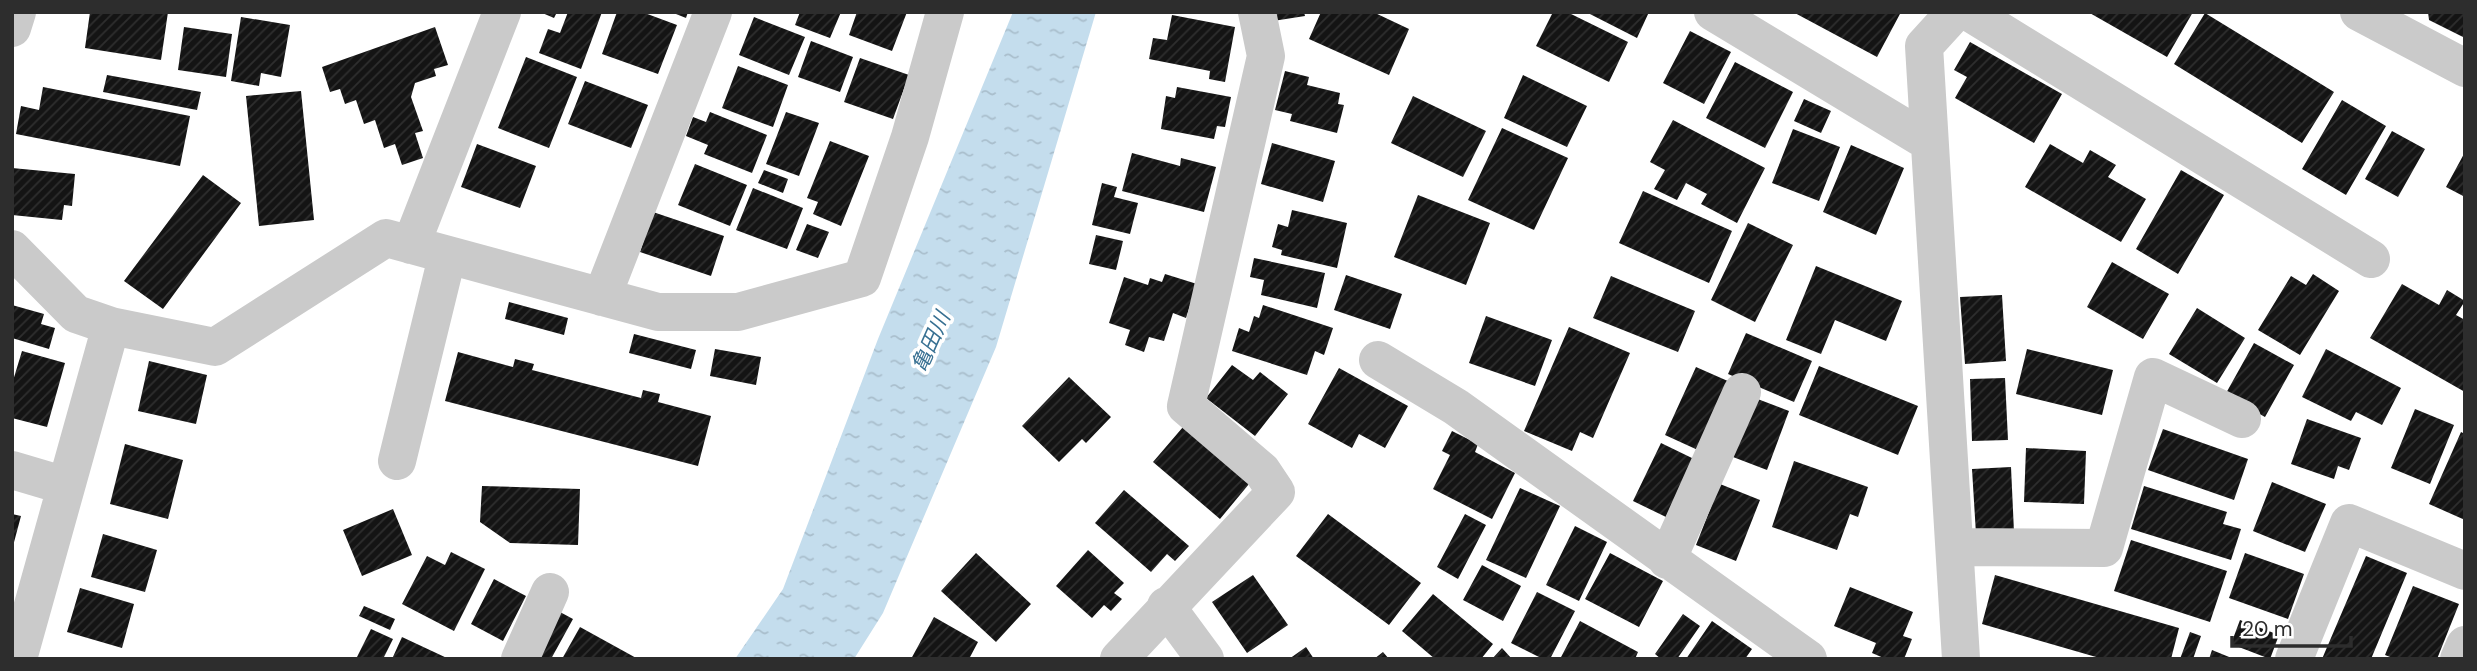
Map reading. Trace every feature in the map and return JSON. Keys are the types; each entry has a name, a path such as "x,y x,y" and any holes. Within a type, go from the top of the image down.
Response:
{"street":[{"path":"12,28 17,12"},
{"path":"411,245 502,12"},
{"path":"602,297 713,12"},
{"path":"12,249 76,314 111,326 215,347 386,238 447,257 658,312 738,312 862,278 910,137 945,12"},
{"path":"1119,659 1276,492 1262,471 1186,406 1266,56 1257,12"},
{"path":"1713,12 1927,141"},
{"path":"1955,12 1922,29 1961,659"},
{"path":"1969,12 2371,259"},
{"path":"2359,12 2465,68"},
{"path":"397,461 447,257"},
{"path":"18,659 111,326"},
{"path":"1378,360 1456,407 1808,659"},
{"path":"1955,547 2104,548 2153,377 2242,419"},
{"path":"1667,560 1742,392"},
{"path":"12,470 66,486"},
{"path":"2294,659 2349,523 2465,571"},
{"path":"520,659 550,592"},
{"path":"1167,606 1205,659"},
{"path":"2459,659 2465,645"}],"water":[{"name":"亀田川","path":"1013,12 1096,12 996,347 883,613 854,659 735,659 783,589 878,339"}],"building":[{"path":"90,12 168,12 161,60 85,48"},
{"path":"540,12 557,12 554,18"},
{"path":"568,12 602,12 581,69 539,53 548,29 560,33"},
{"path":"617,12 642,12 677,25 658,74 602,54"},
{"path":"671,12 688,12 686,18"},
{"path":"800,12 841,12 830,38 795,25"},
{"path":"857,12 907,12 892,51 849,35"},
{"path":"1271,12 1304,12 1305,16 1273,21"},
{"path":"1321,12 1373,12 1409,29 1389,75 1309,39"},
{"path":"1553,12 1567,12 1628,42 1609,82 1536,46"},
{"path":"1586,12 1649,12 1637,38"},
{"path":"1793,12 1901,12 1877,57"},
{"path":"2088,12 2193,12 2167,57"},
{"path":"2428,12 2465,12 2465,38 2429,20"},
{"path":"2205,13 2334,92 2302,143 2174,64"},
{"path":"1172,15 1235,27 1225,82 1209,79 1210,71 1149,59 1153,38 1167,40"},
{"path":"241,17 290,25 281,77 261,73 259,86 231,81"},
{"path":"754,17 805,37 789,75 739,55"},
{"path":"184,27 232,34 226,77 178,70"},
{"path":"435,27 448,65 434,69 436,76 415,83 411,97 423,131 415,133 423,158 402,165 395,144 384,148 375,120 364,124 356,100 345,104 340,89 330,92 322,67"},
{"path":"1690,31 1731,52 1704,104 1663,83"},
{"path":"811,41 853,57 840,92 798,77"},
{"path":"1970,42 2062,94 2034,143 1955,98 1967,77 1954,70"},
{"path":"526,57 577,77 549,148 498,128"},
{"path":"860,58 909,75 893,119 844,102"},
{"path":"1735,62 1793,92 1765,148 1706,118"},
{"path":"738,66 788,85 773,127 722,108"},
{"path":"1285,71 1309,77 1307,85 1340,93 1338,104 1344,105 1337,133 1290,121 1292,114 1275,110"},
{"path":"107,75 201,92 197,110 103,92"},
{"path":"1523,75 1587,106 1567,147 1504,118"},
{"path":"585,81 648,105 631,148 568,124"},
{"path":"43,87 190,116 180,166 16,134 21,106 39,110"},
{"path":"1177,87 1231,97 1225,127 1217,126 1214,139 1161,129 1166,96 1175,98"},
{"path":"301,91 314,220 259,226 246,96"},
{"path":"1413,96 1486,131 1463,177 1391,143"},
{"path":"1804,99 1831,111 1821,133 1794,121"},
{"path":"2342,100 2386,126 2346,195 2302,169"},
{"path":"710,112 767,135 752,173 704,154 708,145 686,136 693,117 706,122"},
{"path":"786,112 819,123 799,176 766,164"},
{"path":"1673,120 1765,168 1737,223 1701,204 1707,194 1686,183 1677,200 1654,189 1665,170 1650,162"},
{"path":"1502,128 1568,158 1534,230 1468,200"},
{"path":"1793,129 1840,147 1819,201 1772,183"},
{"path":"2392,131 2425,149 2398,197 2365,179"},
{"path":"830,141 869,156 841,226 813,214 818,202 807,198"},
{"path":"1272,143 1335,161 1323,202 1261,184"},
{"path":"477,144 536,166 520,208 461,187"},
{"path":"2050,144 2083,163 2090,150 2116,165 2108,177 2146,199 2121,242 2025,187"},
{"path":"1851,145 1904,168 1876,235 1823,212"},
{"path":"2465,152 2465,197 2446,187"},
{"path":"1132,153 1180,166 1181,158 1216,167 1204,212 1122,191"},
{"path":"695,164 747,185 730,226 678,205"},
{"path":"12,168 75,174 72,206 64,205 62,220 12,215"},
{"path":"764,170 788,179 783,193 758,183"},
{"path":"2181,170 2224,195 2178,274 2136,249"},
{"path":"203,175 241,203 163,309 124,281"},
{"path":"1102,183 1117,187 1114,197 1138,203 1130,234 1092,225"},
{"path":"753,188 803,208 787,249 736,230"},
{"path":"1643,191 1732,231 1709,283 1619,243"},
{"path":"1418,195 1490,223 1466,285 1394,257"},
{"path":"1292,210 1347,223 1337,268 1281,255 1282,250 1272,247 1278,224 1288,227"},
{"path":"653,212 724,236 711,276 640,252"},
{"path":"1748,223 1793,245 1755,322 1711,300"},
{"path":"807,224 829,232 818,258 796,250"},
{"path":"1096,235 1123,241 1116,270 1089,264"},
{"path":"1254,258 1325,273 1317,308 1261,295 1264,280 1250,277"},
{"path":"2112,262 2169,294 2143,339 2087,307"},
{"path":"1816,266 1902,301 1886,341 1835,320 1821,354 1786,340"},
{"path":"1165,274 1197,284 1186,318 1173,313 1164,341 1149,337 1144,352 1125,345 1130,330 1109,323 1124,277 1148,285 1150,278 1162,282"},
{"path":"2313,274 2339,291 2300,355 2258,330 2291,276 2306,285"},
{"path":"1346,275 1402,294 1390,329 1334,310"},
{"path":"1611,276 1695,311 1678,352 1593,318"},
{"path":"2402,284 2439,305 2447,290 2465,301 2456,315 2465,320 2465,392 2370,338"},
{"path":"2002,295 2006,361 1965,364 1960,297"},
{"path":"509,302 568,318 564,335 505,319"},
{"path":"12,305 44,314 41,324 55,328 49,349 12,338"},
{"path":"1263,305 1333,328 1324,355 1315,351 1307,375 1232,351 1239,328 1249,332 1254,316 1259,318"},
{"path":"2197,308 2245,338 2217,383 2169,354"},
{"path":"1486,316 1552,340 1535,386 1469,363"},
{"path":"1569,327 1630,353 1593,438 1580,432 1572,451 1524,431"},
{"path":"1746,333 1812,361 1794,402 1728,374"},
{"path":"634,334 696,350 691,369 629,353"},
{"path":"2254,343 2294,365 2265,417 2225,395"},
{"path":"715,349 761,357 756,385 710,376"},
{"path":"2027,349 2113,370 2102,415 2016,394"},
{"path":"2326,349 2401,388 2382,425 2356,412 2351,421 2302,397"},
{"path":"22,351 65,363 47,427 12,418 12,384"},
{"path":"458,352 513,367 515,359 534,364 532,370 641,398 643,390 660,394 658,402 711,416 698,466 445,401"},
{"path":"149,361 207,375 196,424 138,411"},
{"path":"1232,365 1253,380 1260,372 1288,394 1255,436 1206,398"},
{"path":"1819,366 1918,406 1898,455 1799,415"},
{"path":"1696,367 1730,382 1700,451 1665,435"},
{"path":"1339,368 1408,406 1385,448 1359,434 1352,448 1308,424"},
{"path":"1069,377 1111,417 1086,443 1082,439 1059,462 1022,426"},
{"path":"2005,378 2008,440 1972,441 1970,379"},
{"path":"1755,398 1789,411 1767,470 1733,457"},
{"path":"2415,409 2454,425 2430,484 2391,468"},
{"path":"2307,419 2361,438 2349,470 2338,466 2334,479 2291,464"},
{"path":"1183,427 1249,484 1220,519 1153,462"},
{"path":"2163,429 2248,459 2234,500 2148,470"},
{"path":"1452,431 1478,444 1475,452 1515,473 1492,519 1433,489 1450,455 1442,451"},
{"path":"2461,432 2465,434 2465,520 2429,504"},
{"path":"1661,443 1694,459 1666,517 1633,501"},
{"path":"125,444 183,460 168,519 110,504"},
{"path":"2026,448 2086,451 2084,504 2024,502"},
{"path":"1794,461 1868,487 1858,517 1850,514 1837,550 1772,527"},
{"path":"2011,467 2014,532 1976,534 1972,469"},
{"path":"2272,482 2326,504 2305,552 2253,531"},
{"path":"1720,484 1760,500 1736,561 1696,545"},
{"path":"482,486 580,489 578,545 510,543 480,522"},
{"path":"2144,486 2227,512 2223,524 2241,529 2231,560 2131,529"},
{"path":"1520,488 1560,506 1526,578 1486,560"},
{"path":"1124,490 1189,546 1175,561 1167,554 1151,572 1095,523"},
{"path":"393,509 412,555 362,576 343,530"},
{"path":"12,514 21,516 13,546 12,546"},
{"path":"1328,514 1421,583 1389,625 1296,556"},
{"path":"1465,514 1486,525 1458,579 1437,567"},
{"path":"1575,526 1607,542 1579,601 1546,585"},
{"path":"103,534 157,550 145,592 91,577"},
{"path":"2131,540 2227,571 2210,622 2114,591"},
{"path":"1088,550 1124,583 1114,593 1122,599 1111,611 1104,605 1092,618 1056,586"},
{"path":"451,552 485,569 454,631 402,604 427,556 445,565"},
{"path":"976,553 1031,604 996,642 941,591"},
{"path":"1610,553 1663,581 1639,627 1585,599"},
{"path":"2245,553 2304,574 2288,619 2229,598"},
{"path":"2366,556 2407,573 2371,659 2322,659"},
{"path":"1482,565 1521,586 1503,621 1463,600"},
{"path":"1253,575 1288,625 1247,653 1212,602"},
{"path":"1995,575 2179,628 2171,659 2103,659 1982,624"},
{"path":"494,579 526,596 503,641 471,624"},
{"path":"2413,586 2459,604 2437,659 2395,659 2385,655"},
{"path":"1850,587 1913,612 1903,636 1912,639 1904,659 1886,659 1872,653 1876,643 1834,626"},
{"path":"80,588 134,604 122,648 67,632"},
{"path":"1537,592 1575,611 1550,659 1543,659 1511,643"},
{"path":"1433,594 1493,644 1481,659 1435,659 1402,631"},
{"path":"364,606 395,619 390,630 359,616"},
{"path":"560,612 573,619 551,659 535,659"},
{"path":"1683,614 1700,626 1677,659 1661,659 1655,654"},
{"path":"934,617 978,642 969,659 911,659"},
{"path":"2240,620 2279,635 2270,659 2231,644"},
{"path":"1580,621 1638,652 1635,659 1560,659"},
{"path":"1712,621 1752,649 1745,659 1686,659"},
{"path":"580,627 638,659 562,659"},
{"path":"371,629 393,639 383,659 356,659"},
{"path":"2190,632 2201,636 2193,659 2180,659"},
{"path":"402,637 449,659 392,659"},
{"path":"1306,647 1314,659 1289,659"},
{"path":"1502,648 1512,659 1492,659"},
{"path":"2212,650 2234,659 2209,659"},
{"path":"1383,652 1389,659 1374,659"}]}
